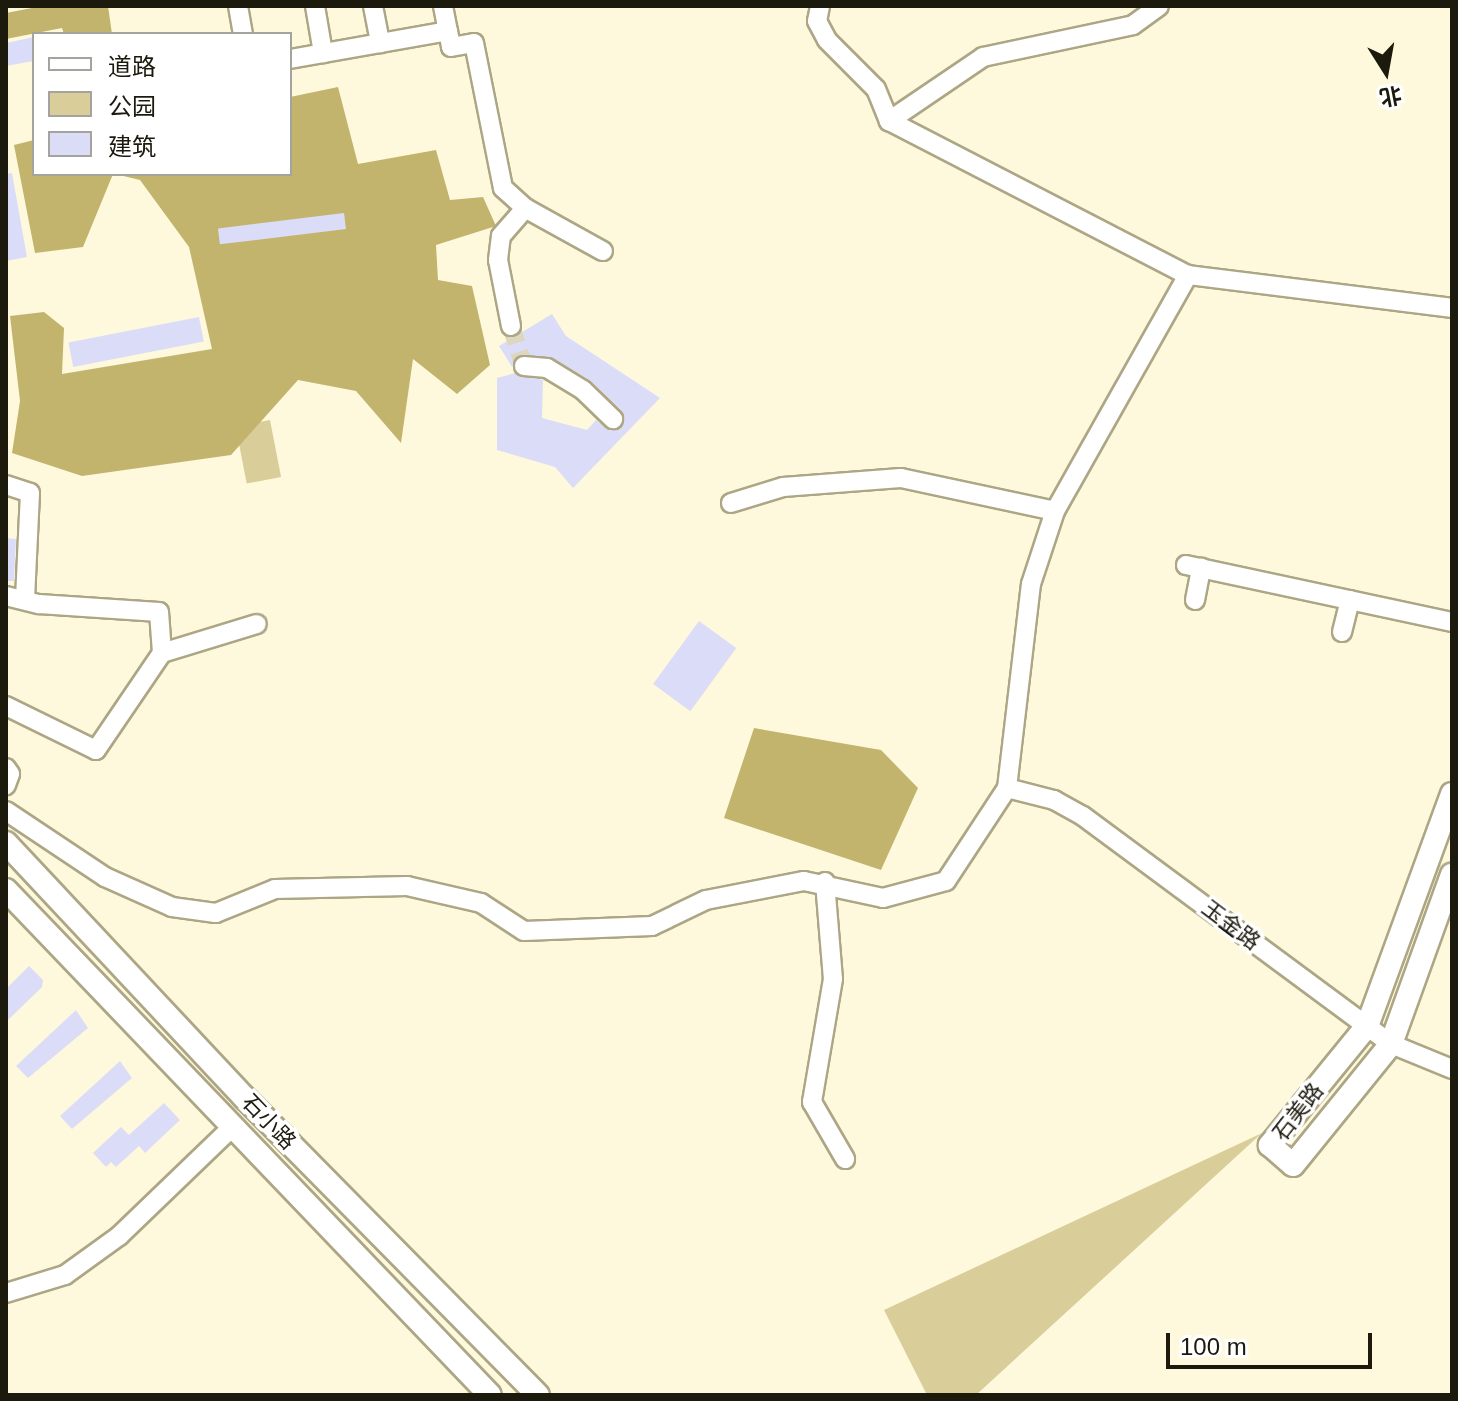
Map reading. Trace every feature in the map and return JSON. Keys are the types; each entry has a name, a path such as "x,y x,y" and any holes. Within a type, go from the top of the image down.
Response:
{"main road":[{"name":"石美路","path":"1452,794 1367,1026 1270,1145 1293,1165 1391,1044 1452,875"},
{"name":"石小路","path":"6,843 245,1098 538,1395"},
{"name":"石小路","path":"6,890 230,1129 490,1395"}],"street":[{"path":"238,6 243,32"},
{"path":"315,6 323,53"},
{"path":"373,6 380,43"},
{"path":"443,6 451,47 474,43 503,188 525,208 603,251"},
{"path":"820,6 817,21 827,40 876,89 889,121 1188,275 1452,308"},
{"path":"889,121 983,57 1133,25 1159,6"},
{"path":"292,59 448,31"},
{"path":"511,326 498,260 501,236 525,208"},
{"path":"6,811 105,877 172,907 216,913 275,889 407,886 481,903 524,931 652,926 706,900 804,881 825,882 883,898 946,881 1007,788 1031,584 1055,511 1188,275"},
{"path":"524,366 547,368 583,390 613,419"},
{"path":"731,503 783,487 901,478 1055,511"},
{"path":"6,485 30,493 25,600"},
{"path":"1195,600 1194,567 1452,622"},
{"path":"6,596 159,612 162,653 96,750 6,706"},
{"path":"1342,632 1350,600"},
{"path":"162,653 257,624"},
{"path":"6,768 10,774 6,785"},
{"name":"玉金路","path":"1007,788 1054,800 1083,816 1391,1044 1452,1069"},
{"path":"825,882 833,979 812,1102 845,1159"},
{"path":"6,1293 65,1275 108,1244 230,1129"}],"green space":[{"path":"270,420 281,477 247,484 236,427"},
{"path":"1262,1133 976,1395 927,1395 884,1310"}],"shaded area":[{"path":"42,6 108,6 112,32 63,32 62,28 6,39 6,13"},
{"path":"338,87 358,164 436,150 450,200 483,197 496,226 436,245 438,280 472,286 490,365 457,394 413,359 401,443 356,391 298,380 231,455 82,476 12,453 20,401 10,316 44,312 64,328 62,374 212,349 189,247 140,180 123,176 292,176 292,97"},
{"path":"32,140 32,176 112,176 83,247 35,253 14,145"},
{"path":"754,728 881,750 918,788 881,870 724,818"}],"building":[{"path":"32,37 32,61 6,66 6,43"},
{"path":"12,173 27,257 6,261 6,174"},
{"path":"344,213 346,229 220,244 218,228"},
{"path":"552,314 566,336 660,398 573,488 555,467 497,450 497,378 515,373 543,380 542,418 587,430 596,420 611,431 624,423 621,410 591,381 553,358 520,355 512,367 499,346"},
{"path":"199,317 204,342 73,367 68,342"},
{"path":"6,538 16,539 14,581 6,581"},
{"path":"699,621 736,648 690,711 653,684"},
{"path":"29,966 43,980 42,987 6,1022 6,989"},
{"path":"76,1010 88,1028 28,1078 16,1066"},
{"path":"120,1061 132,1078 72,1129 60,1116"},
{"path":"164,1103 180,1120 145,1153 139,1146 116,1167 111,1162 106,1167 93,1153 121,1127 129,1135"}],"tunnel":[{"path":"511,326 524,366"}]}
